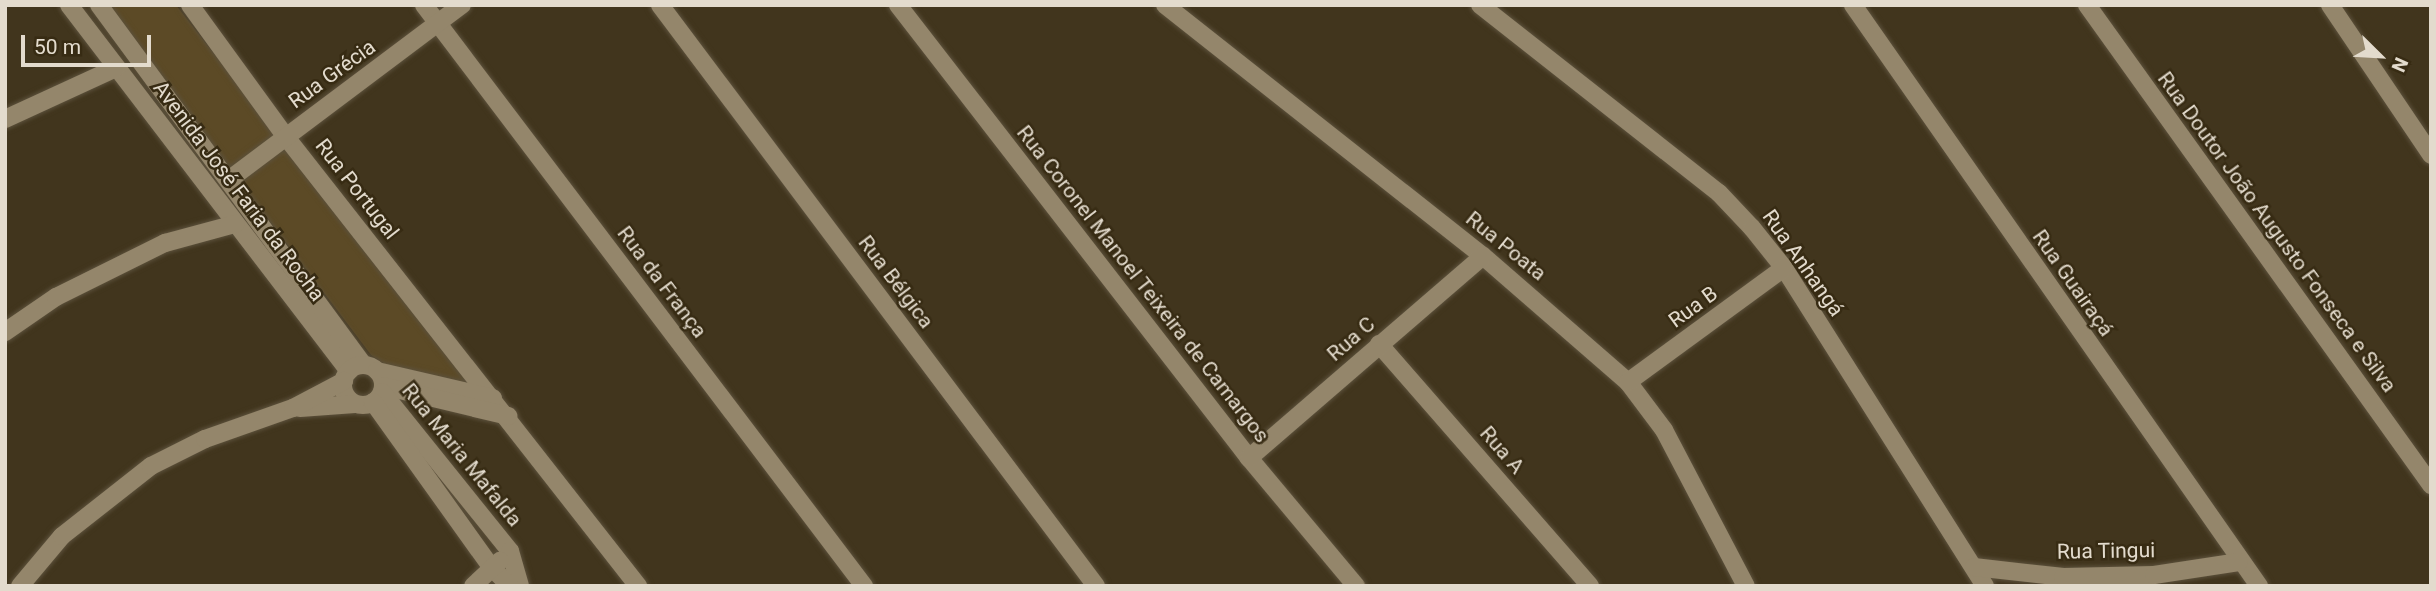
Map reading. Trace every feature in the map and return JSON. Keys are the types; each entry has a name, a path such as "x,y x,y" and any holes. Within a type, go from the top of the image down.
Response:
{"street":[{"name":"Avenida José Faria da Rocha","path":"69,5 234,224 366,384"},
{"name":"Avenida José Faria da Rocha","path":"99,5 230,179 366,384"},
{"name":"Rua Portugal","path":"190,5 286,137 508,416 638,586"},
{"name":"Rua da França","path":"424,5 864,586"},
{"name":"Rua Grécia","path":"230,179 462,5"},
{"name":"Rua Bélgica","path":"660,5 1085,582"},
{"name":"Rua Coronel Manoel Teixeira de Camargos","path":"898,5 1249,458 1356,586"},
{"name":"Rua Poata","path":"1165,5 1483,256 1628,382 1664,430 1746,586"},
{"name":"Rua Anhangá","path":"1480,5 1719,193 1784,268 1985,586"},
{"name":"Rua Guairaçá","path":"1853,5 2239,562 2259,586"},
{"name":"Rua Doutor João Augusto Fonseca e Silva","path":"2087,5 2431,485"},
{"path":"2330,5 2430,151"},
{"path":"5,119 116,68"},
{"path":"5,332 57,297 166,243 234,224"},
{"name":"Rua C","path":"1249,458 1483,256"},
{"name":"Rua B","path":"1628,382 1784,268"},
{"name":"Rua A","path":"1379,344 1590,586"},
{"path":"20,586 62,536 151,466 205,439 366,384 493,398"},
{"path":"293,408 366,384 508,416"},
{"name":"Rua Maria Mafalda","path":"366,384 510,551 520,586"},
{"name":"Rua Maria Mafalda","path":"366,384 492,568 510,586"},
{"path":"473,586 510,551"},
{"name":"Rua Tingui","path":"1974,566 2063,577 2154,575 2239,562"}],"shaded area":[{"path":"106,5 176,5 473,386 394,370 371,355"}]}
